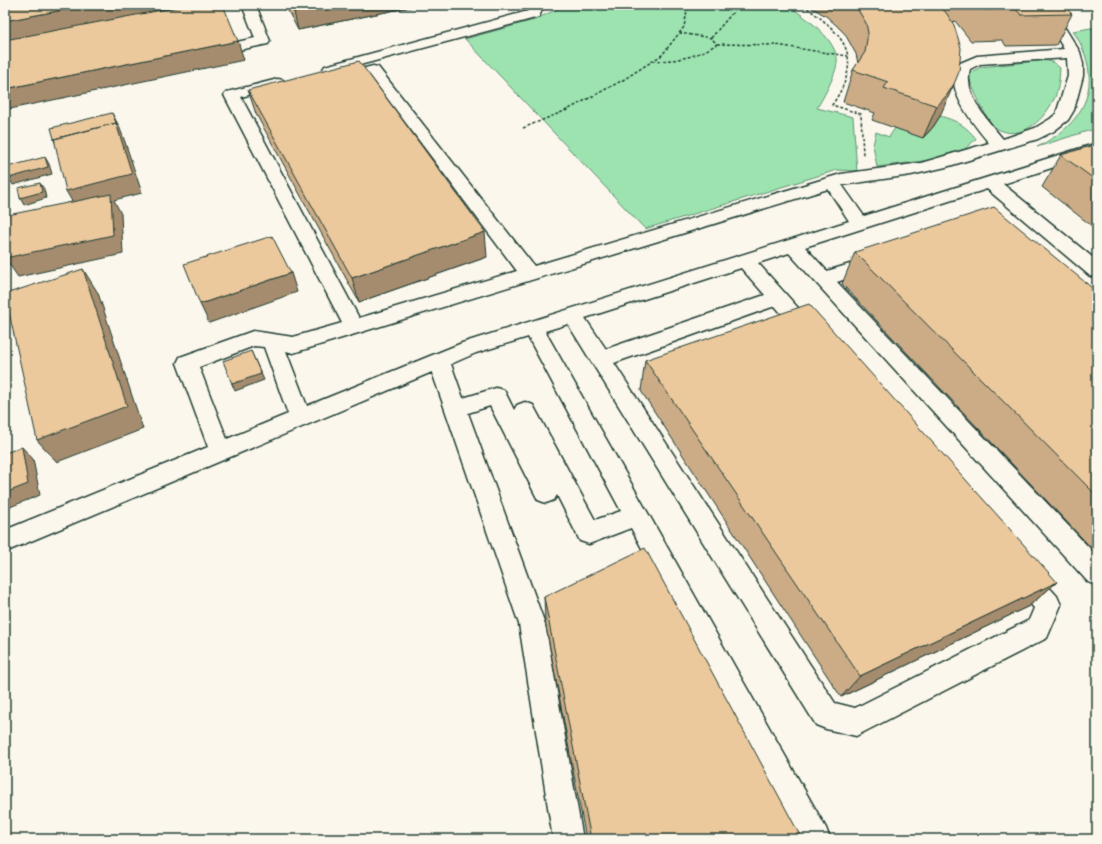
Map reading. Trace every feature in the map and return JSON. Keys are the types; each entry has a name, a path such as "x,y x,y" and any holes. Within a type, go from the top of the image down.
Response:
{"street":[{"path":"193,56 263,41 250,5"},
{"path":"530,274 373,70 322,77 534,14 537,5"},
{"path":"222,451 187,363 253,338 293,345 832,182 848,178 932,166 1042,131 1061,118 1067,110 1070,93 1074,84 1076,63 1073,53 1060,30 1033,5"},
{"path":"1000,145 984,126 968,102 960,76 963,67 977,60 1073,53"},
{"path":"292,85 238,106 354,327"},
{"path":"5,541 469,348 1097,148"},
{"path":"832,182 860,224"},
{"path":"990,182 1097,271"},
{"path":"792,245 1097,574"},
{"path":"824,279 890,257"},
{"path":"745,260 825,351"},
{"path":"601,359 778,298"},
{"path":"573,315 826,715 856,722 1038,629 1048,605 1007,558"},
{"path":"533,328 815,839"},
{"path":"272,342 301,418"},
{"path":"439,361 532,624 568,839"},
{"path":"456,409 496,396 546,493"},
{"path":"525,411 589,533 636,516"}],"path":[{"path":"523,128 567,110 623,80 662,56 684,27 688,5"},
{"path":"711,38 738,5"},
{"path":"803,5 832,30 840,39 848,56 849,71 845,83 832,105 861,114 864,176"},
{"path":"680,33 711,38 717,44"},
{"path":"653,61 674,61 686,58 705,52 717,44 776,45 848,56"}],"green space":[{"path":"566,5 787,5 817,27 830,42 834,50 837,58 836,69 817,108 853,117 857,171 837,170 645,229 465,39 534,20"},
{"path":"1097,27 1097,128 1037,147 1065,129 1084,104 1088,92 1088,67 1080,43 1073,31"},
{"path":"1046,60 1054,63 1060,68 1055,97 1045,114 1034,125 1021,131 1013,133 1006,132 994,127 987,117 973,87 968,75 969,73 981,67"},
{"path":"940,116 951,119 960,124 969,130 976,139 965,149 930,160 877,167 873,145 876,132 889,137 895,128 923,138"}],"building":[{"path":"5,5 89,5 5,21"},
{"path":"188,5 223,5 238,41 5,89 5,40"},
{"path":"290,5 329,5 294,12"},
{"path":"855,5 939,5 947,14 954,25 961,48 959,72 947,95 937,106 884,88 888,82 853,70 865,52 868,33 866,23"},
{"path":"980,5 1063,5 1072,14 1021,15 1016,9 984,10"},
{"path":"359,61 485,232 352,278 248,90"},
{"path":"112,113 117,125 116,123 54,139 51,128"},
{"path":"116,123 132,174 66,191 54,139"},
{"path":"1097,144 1097,181 1061,155"},
{"path":"45,157 48,167 9,178 7,167"},
{"path":"40,183 42,192 20,198 18,188"},
{"path":"111,194 113,235 5,258 8,215"},
{"path":"994,207 1097,292 1097,496 855,252"},
{"path":"272,236 291,273 200,304 184,264"},
{"path":"83,269 127,406 37,440 5,294"},
{"path":"809,304 1057,582 860,676 645,360"},
{"path":"251,351 261,374 232,384 223,361"},
{"path":"22,447 28,484 5,493 5,453"},
{"path":"645,548 802,839 591,839 544,597"}]}
